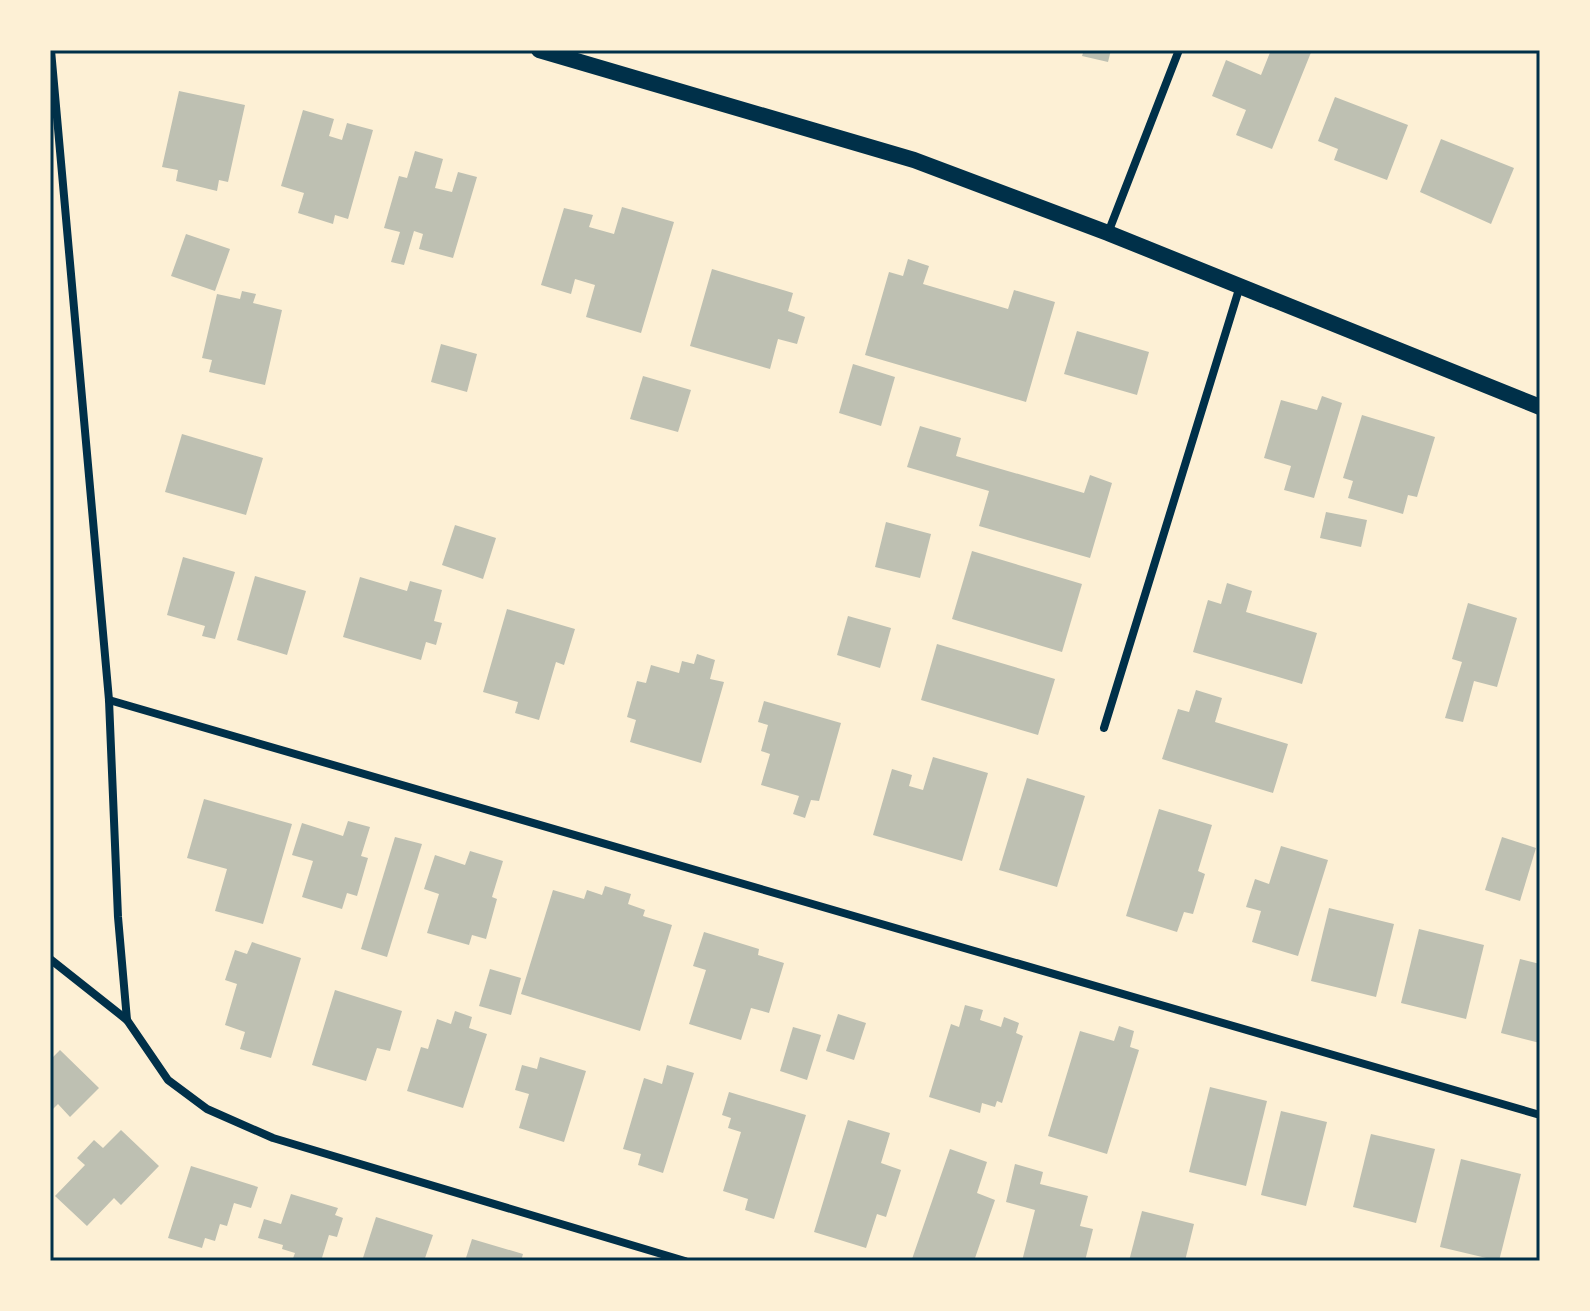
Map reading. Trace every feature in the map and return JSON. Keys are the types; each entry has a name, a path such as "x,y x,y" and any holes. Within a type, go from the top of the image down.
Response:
{"main road":[{"path":"539,50 914,160 1241,285 1540,407"}],"street":[{"path":"51,50 109,700 118,917 127,1020"},
{"path":"1108,233 1179,50"},
{"path":"1104,728 1241,285"},
{"path":"109,700 1540,1115"},
{"path":"50,959 127,1020 168,1080 207,1109 273,1138 685,1261"}],"building":[{"path":"1084,50 1111,50 1108,62 1082,56"},
{"path":"1271,50 1312,50 1272,149 1236,135 1246,110 1212,96 1226,60 1261,75"},
{"path":"179,91 245,105 228,182 219,180 217,191 176,181 178,170 162,167"},
{"path":"1335,97 1408,125 1387,180 1334,160 1338,149 1318,141"},
{"path":"303,110 334,119 329,136 342,140 347,123 373,130 348,219 335,215 333,224 298,213 304,193 281,186"},
{"path":"1441,139 1514,168 1491,224 1420,192"},
{"path":"415,151 443,159 435,188 452,192 458,172 477,177 453,258 419,249 423,234 414,231 404,265 391,262 400,232 384,228 399,176 407,178"},
{"path":"622,207 674,222 641,333 586,317 595,285 575,279 571,294 541,285 564,208 593,215 589,227 614,234"},
{"path":"186,234 230,249 215,291 171,276"},
{"path":"908,259 929,266 923,284 1008,309 1014,290 1055,302 1026,402 865,355 889,272 903,276"},
{"path":"712,269 793,293 788,311 805,317 797,344 778,339 770,369 690,346"},
{"path":"242,291 256,294 253,303 282,310 265,385 209,372 212,360 202,358 217,294 240,299"},
{"path":"1077,331 1149,352 1137,395 1064,374"},
{"path":"441,344 477,354 467,392 431,382"},
{"path":"853,364 895,377 881,426 839,413"},
{"path":"643,376 691,390 678,432 630,419"},
{"path":"1322,396 1342,403 1314,498 1284,490 1291,466 1264,458 1281,400 1317,410"},
{"path":"1362,415 1435,437 1417,497 1408,495 1403,514 1348,498 1353,481 1343,478"},
{"path":"920,426 961,438 956,456 1084,493 1090,475 1112,483 1090,558 979,526 989,491 907,467"},
{"path":"182,434 263,458 246,515 165,492"},
{"path":"1326,512 1367,520 1361,547 1320,538"},
{"path":"886,522 931,534 920,578 875,567"},
{"path":"455,525 496,538 483,579 442,565"},
{"path":"972,551 1082,584 1062,652 952,619"},
{"path":"183,557 235,572 215,639 202,636 205,626 167,615"},
{"path":"255,576 306,591 287,655 237,640"},
{"path":"360,577 407,591 410,581 442,590 434,621 442,623 436,645 426,642 421,660 343,637"},
{"path":"1227,583 1252,591 1246,612 1317,633 1302,684 1193,652 1208,600 1221,604"},
{"path":"1468,603 1517,618 1497,687 1474,681 1463,722 1445,718 1462,662 1452,659"},
{"path":"507,609 575,629 564,665 556,662 539,720 515,713 518,702 483,692"},
{"path":"848,616 891,628 880,668 837,655"},
{"path":"937,644 1055,679 1038,735 921,700"},
{"path":"697,654 715,660 710,679 724,682 701,763 630,742 636,720 627,717 637,681 646,683 651,665 679,673 682,661 694,664"},
{"path":"1196,690 1222,698 1215,722 1288,744 1273,793 1162,759 1178,709 1189,712"},
{"path":"764,701 841,723 819,801 811,800 805,818 793,814 799,796 761,785 770,754 761,751 768,725 758,722"},
{"path":"933,757 988,773 962,861 873,835 892,769 912,775 909,786 923,790"},
{"path":"1027,778 1085,796 1057,887 999,870"},
{"path":"204,799 292,824 263,924 215,911 227,869 187,858"},
{"path":"1159,809 1212,825 1198,871 1205,874 1193,914 1184,912 1177,932 1126,916"},
{"path":"348,821 370,827 361,856 368,858 357,896 347,893 342,909 302,897 313,861 292,855 302,823 343,836"},
{"path":"395,837 422,844 387,957 361,949"},
{"path":"1502,837 1536,848 1520,901 1485,890"},
{"path":"1281,846 1328,860 1298,956 1252,942 1261,911 1246,907 1255,879 1269,884"},
{"path":"470,851 503,861 492,897 497,899 486,939 472,935 469,945 427,933 439,894 424,889 435,855 465,865"},
{"path":"605,886 631,894 628,904 645,910 643,916 672,925 640,1031 521,994 553,890 584,899 587,890 602,895"},
{"path":"1329,908 1394,924 1376,997 1311,981"},
{"path":"1419,929 1484,945 1466,1019 1401,1003"},
{"path":"704,932 759,949 758,955 784,963 769,1013 751,1008 741,1040 689,1024 706,970 693,966"},
{"path":"252,942 301,958 271,1058 240,1049 245,1032 225,1025 237,984 225,980 235,950 247,954"},
{"path":"1520,959 1540,964 1540,1043 1501,1033"},
{"path":"490,969 521,978 511,1015 479,1006"},
{"path":"335,990 402,1011 390,1051 377,1048 366,1081 312,1065"},
{"path":"965,1005 983,1010 980,1020 1001,1027 1004,1017 1019,1023 1016,1033 1023,1036 1002,1103 997,1101 995,1107 982,1103 980,1113 929,1097 951,1024 959,1027"},
{"path":"455,1011 472,1017 469,1028 487,1034 463,1108 407,1091 421,1047 428,1049 437,1019 451,1024"},
{"path":"838,1014 866,1023 854,1060 826,1051"},
{"path":"1119,1026 1134,1031 1130,1047 1139,1050 1107,1154 1048,1136 1080,1031 1114,1041"},
{"path":"793,1027 821,1035 807,1080 780,1071"},
{"path":"60,1050 99,1088 70,1117 58,1104 50,1112 50,1060"},
{"path":"540,1057 586,1071 564,1142 519,1128 529,1094 515,1090 522,1065 537,1069"},
{"path":"667,1065 694,1073 663,1173 638,1165 641,1154 623,1149 644,1078 662,1084"},
{"path":"1210,1087 1267,1101 1246,1186 1189,1172"},
{"path":"729,1092 806,1115 774,1219 745,1210 748,1199 723,1191 741,1132 728,1128 731,1118 722,1115"},
{"path":"1281,1111 1327,1122 1306,1206 1261,1195"},
{"path":"848,1120 890,1133 881,1163 901,1170 886,1217 877,1214 866,1248 814,1232"},
{"path":"121,1130 159,1166 121,1205 114,1198 87,1226 55,1196 85,1165 77,1158 94,1140 103,1148"},
{"path":"1371,1134 1435,1149 1416,1223 1353,1207"},
{"path":"950,1149 987,1162 977,1193 995,1200 974,1261 918,1261 912,1259"},
{"path":"1461,1159 1521,1174 1499,1261 1440,1247"},
{"path":"1015,1164 1043,1172 1040,1184 1088,1196 1080,1226 1093,1229 1085,1261 1022,1261 1035,1210 1006,1202"},
{"path":"191,1166 258,1187 251,1208 234,1203 227,1226 220,1224 215,1241 205,1238 202,1248 168,1238"},
{"path":"291,1194 338,1208 335,1215 343,1218 337,1237 329,1235 321,1261 292,1261 295,1253 282,1249 283,1245 258,1238 264,1219 281,1224"},
{"path":"1142,1211 1194,1224 1185,1261 1129,1261"},
{"path":"376,1217 433,1235 424,1261 362,1261"},
{"path":"472,1239 523,1254 521,1261 465,1261"}]}
